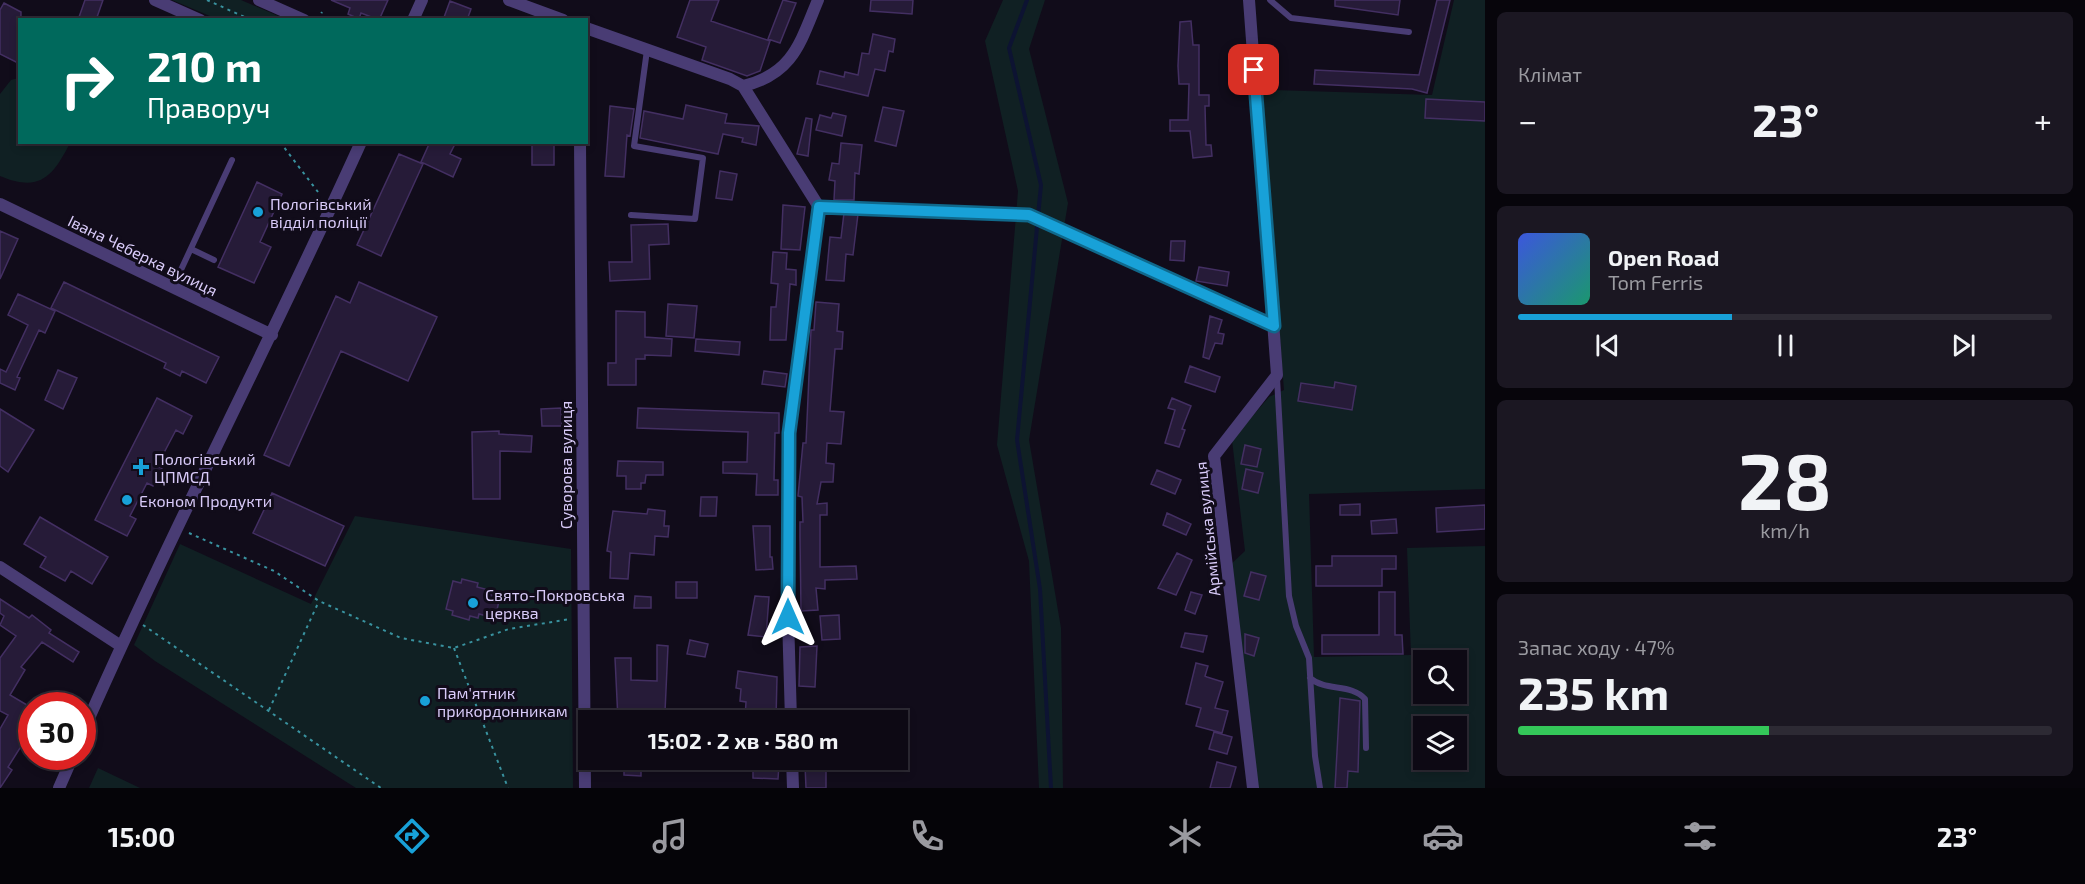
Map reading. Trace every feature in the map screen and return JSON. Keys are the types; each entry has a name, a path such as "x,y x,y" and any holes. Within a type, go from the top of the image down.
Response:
{"street":[{"path":"155,0 196,18"},
{"path":"259,0 300,18"},
{"path":"414,18 422,0"},
{"path":"509,0 558,18"},
{"path":"743,86 768,78 788,63 818,0"},
{"path":"1249,0 1277,375"},
{"path":"588,29 730,78 743,86 819,207 789,433 788,617 791,710"},
{"path":"96,702 361,144"},
{"name":"Суворова вулиця","path":"580,144 585,788"},
{"name":"Івана Чеберка вулиця","path":"0,204 272,335"},
{"name":"Армійська вулиця","path":"1253,788 1214,456 1277,375"},
{"path":"0,567 121,646"},
{"path":"59,788 67,770"},
{"path":"792,770 793,788"}],"lane":[{"path":"1270,0 1291,18 1409,32"},
{"path":"631,215 695,219 703,158 634,146 648,50"},
{"path":"173,287 232,160"},
{"path":"819,207 1029,215 1274,326"},
{"path":"191,249 214,260"},
{"path":"1277,375 1289,596 1296,627 1309,658 1320,788"},
{"path":"1310,678 1326,687 1356,691 1365,699 1366,748"}],"path":[{"path":"207,0 247,18"},
{"path":"319,18 321,12"},
{"path":"282,144 318,192"},
{"path":"178,528 274,571 319,601 401,638 454,648 509,629 582,617"},
{"path":"269,711 319,601"},
{"path":"134,619 381,788"},
{"path":"454,648 508,788"}],"shaded area":[{"path":"172,0 241,0 283,18 215,18"},
{"path":"1003,0 1045,0 1029,49 1068,203 1029,440 1061,628 1063,788 1039,788 1029,561 997,445 1018,191 985,41"},
{"path":"1454,0 1485,0 1485,489 1309,494 1314,657 1411,655 1407,548 1485,546 1485,788 1256,788 1229,566 1245,551 1232,440 1269,397 1284,390 1260,95 1273,90 1432,95"},
{"path":"18,78 18,144 69,144 51,172 35,182 25,183 0,176 0,94 11,80"},
{"path":"355,516 571,549 573,788 356,788 155,661 134,645 180,544 311,604"},
{"path":"98,768 140,788 89,788"}],"building":[{"path":"85,0 103,0 97,18 79,18"},
{"path":"331,0 388,0 380,18 361,13 359,18 357,18 348,14 350,8"},
{"path":"690,0 719,0 711,21 770,41 760,71 747,76 702,60 706,47 677,37"},
{"path":"783,0 796,3 780,43 768,39"},
{"path":"871,0 913,0 912,14 870,11"},
{"path":"1335,0 1400,0 1398,15 1335,6"},
{"path":"1437,0 1450,0 1427,93 1412,89 1314,84 1315,70 1419,75"},
{"path":"450,1 471,9 468,18 444,18"},
{"path":"4,3 21,12 21,18 18,18 18,63 0,54 0,10"},
{"path":"1191,21 1193,45 1199,45 1199,95 1209,95 1209,106 1205,106 1206,145 1211,145 1212,156 1193,158 1190,131 1170,131 1170,120 1188,120 1189,84 1179,84 1178,66 1180,22"},
{"path":"873,34 895,39 893,52 889,51 885,71 875,69 868,96 817,84 820,71 844,77 845,72 858,75 862,53 869,54"},
{"path":"1426,99 1485,102 1485,121 1425,118"},
{"path":"686,105 727,114 725,123 759,126 756,145 742,142 743,138 723,134 718,154 640,138 644,111 683,119"},
{"path":"610,106 634,109 630,136 627,135 624,177 605,176"},
{"path":"883,107 904,111 896,146 875,141"},
{"path":"833,113 846,116 842,136 816,130 820,115 831,118"},
{"path":"806,118 812,119 808,156 797,154"},
{"path":"841,143 862,145 859,174 855,173 854,200 834,200 835,181 829,180 832,163 839,164"},
{"path":"429,144 455,144 450,154 461,159 453,177 421,162"},
{"path":"532,144 554,144 554,165 532,165"},
{"path":"399,154 423,164 381,256 357,245"},
{"path":"720,171 737,174 732,200 716,198"},
{"path":"257,182 282,194 260,242 271,247 254,283 218,267"},
{"path":"783,205 805,207 800,250 781,249"},
{"path":"844,213 858,214 853,255 846,254 844,281 826,280 830,237 841,238"},
{"path":"668,224 669,244 649,245 650,279 610,281 609,262 632,262 631,225"},
{"path":"0,231 18,239 0,279"},
{"path":"1171,241 1185,241 1184,261 1170,260"},
{"path":"773,252 787,253 786,269 796,270 796,285 790,284 786,340 770,340 771,307 776,307 778,284 771,283"},
{"path":"1199,267 1229,272 1227,286 1196,281"},
{"path":"64,282 219,357 206,383 182,371 180,376 164,368 166,363 51,308"},
{"path":"359,282 437,317 408,381 341,351 289,466 264,455 336,296 350,303"},
{"path":"18,294 55,311 45,333 39,330 17,377 20,378 15,390 0,383 0,369 6,372 28,325 8,315"},
{"path":"816,302 839,304 837,331 843,332 842,349 835,349 830,411 844,412 841,444 827,443 826,463 834,464 833,482 821,482 817,504 827,503 827,515 820,515 820,567 856,566 857,579 825,580 825,589 816,588 818,610 801,611 800,522 803,522 802,497 798,496 803,443 806,443 811,330 814,330"},
{"path":"668,304 697,306 694,338 666,336"},
{"path":"616,311 645,312 645,337 672,339 671,356 645,355 645,359 636,359 636,385 608,385 608,363 616,363"},
{"path":"1210,316 1222,320 1218,333 1224,334 1222,344 1215,343 1209,359 1203,357"},
{"path":"696,339 740,342 739,355 695,351"},
{"path":"1190,366 1220,377 1215,392 1185,382"},
{"path":"58,370 77,378 63,409 45,400"},
{"path":"764,371 787,374 785,387 762,384"},
{"path":"1335,382 1356,386 1352,410 1298,401 1301,383 1334,388"},
{"name":"Пологівський ЦПМСД","path":"157,398 192,416 183,434 176,430 157,466 162,468 153,486 147,483 130,516 136,519 127,536 95,520"},
{"path":"1172,398 1191,406 1182,429 1185,430 1179,447 1165,443 1175,410 1168,408"},
{"path":"561,408 562,426 542,426 541,409"},
{"path":"638,408 779,413 779,433 775,433 774,480 778,480 778,495 756,495 757,474 723,473 723,462 747,462 748,432 637,428"},
{"path":"0,409 34,430 8,472 0,466"},
{"path":"499,431 499,434 532,436 531,452 500,451 500,499 473,499 472,432"},
{"path":"1245,445 1261,449 1257,467 1241,464"},
{"path":"618,461 663,462 663,475 646,475 645,483 641,483 641,489 626,489 626,476 617,476"},
{"path":"1246,469 1263,473 1258,493 1242,489"},
{"path":"1157,470 1181,480 1175,494 1151,484"},
{"path":"272,493 344,526 325,566 253,533"},
{"path":"701,497 717,497 716,516 700,516"},
{"path":"1360,504 1360,515 1340,515 1340,505"},
{"path":"1485,505 1485,529 1437,532 1436,508"},
{"path":"648,509 665,511 664,526 669,526 668,537 655,536 654,555 630,553 628,579 610,578 611,552 607,551 613,511 647,514"},
{"path":"1167,513 1191,524 1186,535 1163,525"},
{"path":"40,517 108,557 92,584 71,571 65,581 40,567 46,557 24,544"},
{"path":"1396,519 1397,533 1372,534 1371,521"},
{"path":"753,526 770,526 770,557 772,557 773,569 756,570"},
{"path":"1177,553 1192,560 1176,595 1158,588"},
{"path":"1332,556 1396,556 1396,569 1382,569 1382,586 1316,586 1316,566 1332,566"},
{"path":"1251,572 1266,576 1259,600 1244,596"},
{"name":"Свято-Покровська церква","path":"462,579 478,583 477,587 485,589 484,593 500,597 495,618 479,614 478,618 470,616 469,620 452,615 453,611 446,609 453,581 461,583"},
{"path":"676,582 697,582 697,598 676,598"},
{"path":"1191,592 1202,595 1195,614 1185,610"},
{"path":"1379,592 1395,592 1395,635 1402,635 1403,654 1322,654 1322,635 1379,635"},
{"path":"635,596 651,597 651,608 634,608"},
{"path":"755,596 769,597 766,637 748,635"},
{"path":"0,599 29,618 32,615 51,630 49,633 79,652 73,662 42,642 21,667 25,670 10,695 18,700 18,751 8,767 12,770 0,788 0,729 8,715 0,711 0,658 16,636 0,625 4,616 0,613"},
{"path":"839,615 840,639 822,640 820,616"},
{"path":"1185,633 1207,636 1203,652 1181,647"},
{"path":"1245,634 1259,638 1254,656 1245,653"},
{"path":"690,640 708,644 705,657 687,654"},
{"path":"657,645 668,646 665,710 618,710 615,658 631,658 631,680 657,681"},
{"path":"817,646 815,687 799,686 800,647"},
{"path":"1196,663 1208,666 1205,676 1223,682 1215,708 1228,711 1222,733 1196,726 1201,708 1186,704"},
{"path":"738,671 777,677 776,710 746,710 746,702 740,701 741,689 736,688"},
{"path":"1340,698 1360,701 1358,772 1348,771 1347,788 1335,788"},
{"path":"1214,732 1232,737 1227,754 1209,749"},
{"path":"1217,762 1236,767 1230,788 1210,788"},
{"path":"624,770 641,770 641,776 624,775"},
{"path":"753,770 779,770 778,779 753,778"},
{"path":"805,770 826,770 826,788 806,788"}],"waterway":[{"path":"1027,0 1009,48 1041,185 1017,440 1040,589 1051,788"}],"place":[{"name":"Пологівський відділ поліції","path":"258,212"},
{"name":"Пологівський ЦПМСД","path":"141,467"},
{"name":"Економ Продукти","path":"127,500"},
{"name":"Свято-Покровська церква","path":"473,603"},
{"name":"Пам'ятник прикордонникам","path":"425,701"}],"route":[{"path":"788,617 789,433 819,207 1029,215 1274,326 1254,70"}]}
